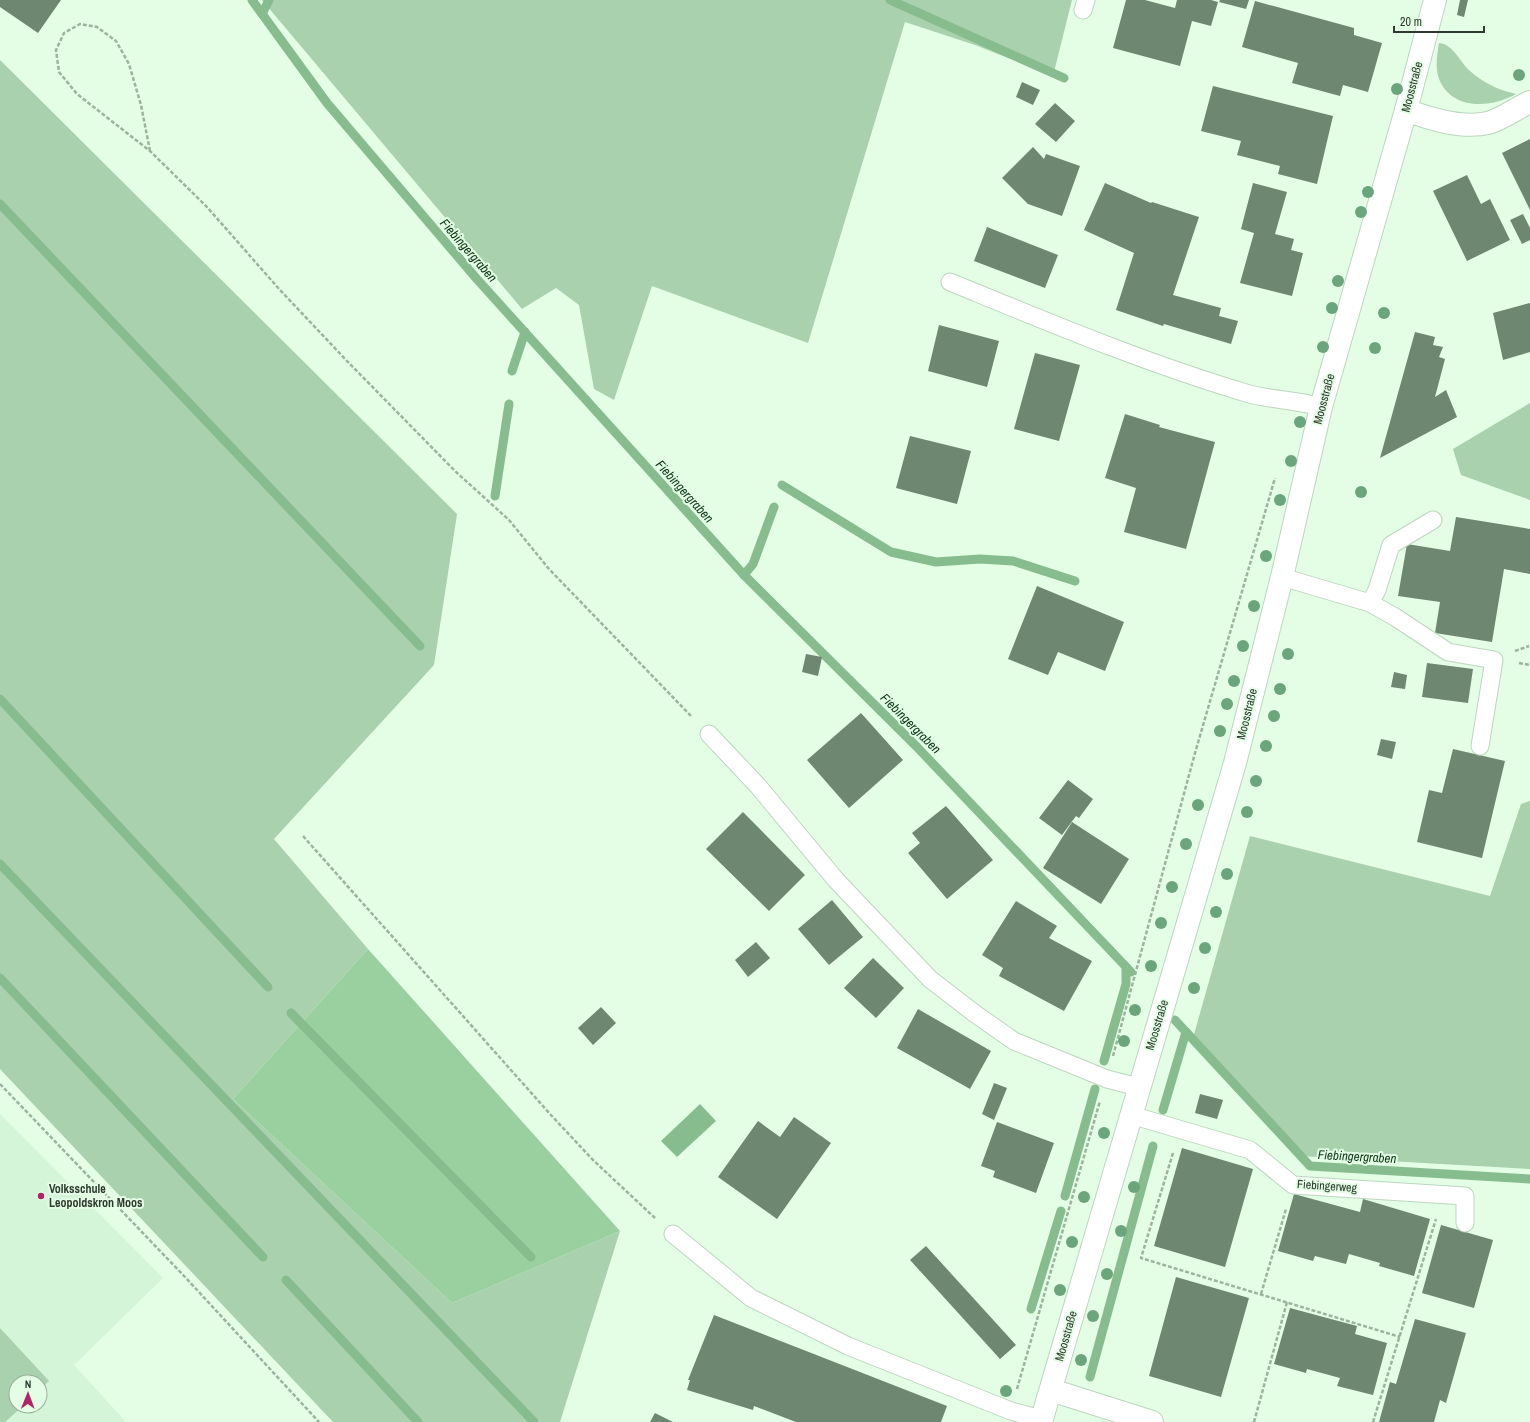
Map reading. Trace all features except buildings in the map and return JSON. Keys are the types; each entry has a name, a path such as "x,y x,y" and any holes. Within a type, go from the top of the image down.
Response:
{"street":[{"name":"Moosstraße","path":"1041,1421 1138,1087 1235,763 1282,576 1321,406 1406,110 1435,0"},
{"path":"1406,110 1424,117 1469,125 1489,122 1530,102"},
{"path":"1051,1390 1152,1422"}],"lane":[{"path":"950,282 1096,341 1155,362 1248,393 1321,406"},
{"path":"1370,602 1377,590 1391,545 1433,520"},
{"path":"1282,576 1370,602 1448,652 1494,660 1480,746"},
{"path":"709,734 758,786 836,880 930,979 974,1013 1014,1041 1107,1079 1138,1087"},
{"name":"Fiebingerweg","path":"1131,1115 1250,1150 1293,1185 1465,1196 1465,1223"},
{"path":"673,1234 751,1298 848,1346 1011,1411 1041,1421"}],"path":[{"path":"150,152 141,105 128,64 116,41 97,27 80,24 64,33 56,50 59,72 76,94 150,152 206,206 286,296 409,425 455,471 509,520 549,569 709,734"},
{"path":"1011,1411 1107,1079 1195,753 1275,477"},
{"path":"303,836 550,1114 593,1160 673,1234"},
{"path":"0,1084 185,1277 319,1422"},
{"path":"1180,1129 1141,1258 1400,1337"},
{"path":"1261,1294 1293,1185"},
{"path":"1374,1422 1444,1194"},
{"path":"1254,1422 1287,1302"}],"shaded area":[{"path":"262,0 1072,0 1053,76 975,45 905,22 808,343 652,286 614,400 594,389 579,305 556,288 522,309"},
{"path":"1439,43 1444,44 1452,50 1466,67 1480,79 1497,88 1516,94 1506,99 1485,104 1463,102 1453,97 1445,89 1439,79 1437,61"},
{"path":"0,60 457,514 434,665 274,839 368,949 233,1099 452,1303 620,1231 560,1422 333,1422 0,1069"},
{"path":"1530,403 1530,500 1461,475 1453,449"},
{"path":"1530,801 1530,1169 1299,1156 1193,1038 1250,836 1490,896 1521,804"},
{"path":"368,949 620,1231 452,1303 233,1099"},
{"path":"700,1104 716,1121 677,1157 661,1141"},
{"name":"Volksschule Leopoldskron Moos","path":"0,1114 163,1278 74,1365 126,1422 0,1422"},
{"path":"0,1328 43,1374 8,1374 8,1414 14,1414 5,1422 0,1422"}],"waterway":[{"name":"Fiebingergraben","path":"252,0 327,103 476,278 744,575 917,747 1131,972"},
{"path":"262,14 269,0"},
{"path":"890,0 1064,78"},
{"path":"0,204 420,646"},
{"path":"512,371 525,332"},
{"path":"495,496 509,404"},
{"path":"782,485 891,552 936,562 980,559 1013,561 1075,581"},
{"path":"744,575 753,564 774,507"},
{"path":"0,699 268,987"},
{"path":"0,864 534,1422"},
{"path":"1104,1061 1126,984 1126,968"},
{"path":"0,978 263,1257"},
{"path":"291,1013 531,1257"},
{"name":"Fiebingergraben","path":"1175,1020 1310,1166 1530,1179"},
{"path":"1163,1110 1186,1032"},
{"path":"1065,1196 1095,1089"},
{"path":"1090,1377 1153,1146"},
{"path":"1031,1309 1061,1211"},
{"path":"286,1280 418,1422"}],"place":[{"name":"Volksschule Leopoldskron Moos","path":"41,1196"}]}
